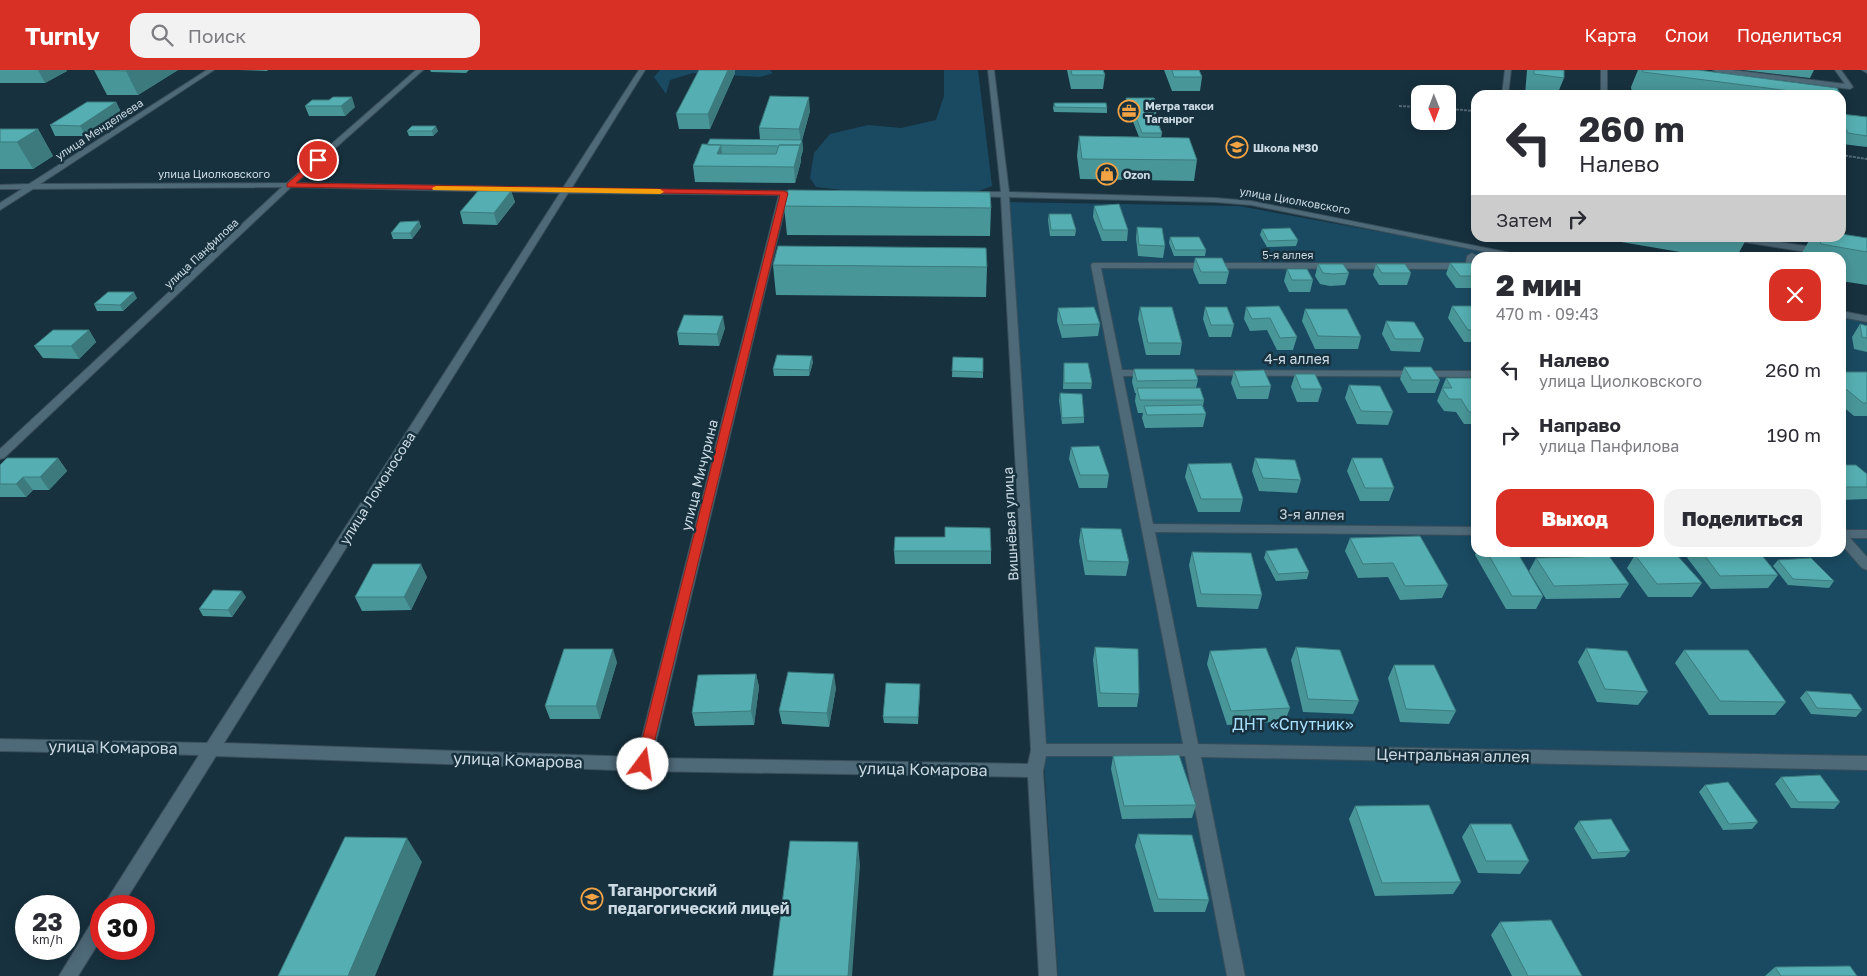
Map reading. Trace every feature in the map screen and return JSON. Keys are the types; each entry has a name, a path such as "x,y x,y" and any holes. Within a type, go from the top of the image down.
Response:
{"street":[{"name":"улица Менделеева","path":"0,207 211,70"},
{"name":"улица Панфилова","path":"0,455 289,185 420,70"},
{"name":"улица Ломоносова","path":"119,895 642,70"},
{"name":"Вишнёвая улица","path":"991,70 1005,194 1039,750 1036,771 1048,976"},
{"path":"1506,90 1508,70"},
{"path":"1604,70 1604,90"},
{"path":"1716,70 1850,87 1838,70"},
{"name":"улица Циолковского","path":"0,187 289,185 566,191 812,193"},
{"name":"улица Мичурина","path":"643,764 784,193"},
{"name":"улица Циолковского","path":"961,194 1215,200 1251,203 1501,252"},
{"path":"1763,242 1824,252"},
{"name":"5-я аллея","path":"1117,373 1096,265 1470,266 1471,261"},
{"path":"1846,315 1867,319"},
{"path":"1117,373 1236,976"},
{"name":"4-я аллея","path":"1117,373 1471,374"},
{"name":"3-я аллея","path":"1148,528 1471,531"},
{"path":"1846,535 1867,534"},
{"path":"1846,541 1867,565"},
{"name":"улица Комарова","path":"0,745 210,749 643,764 1036,771"},
{"name":"Центральная аллея","path":"1039,750 1192,750 1867,763"},
{"path":"68,976 90,941"}],"path":[{"path":"1399,106 1411,107"},
{"path":"1456,110 1471,111"},
{"path":"1846,156 1867,159"}],"green space":[{"path":"660,70 770,70 773,73 760,77 693,73 670,80 666,94 654,77"},
{"path":"944,70 978,70 992,186 971,194 867,193 816,187 810,178 814,153 830,134 868,125 901,128 936,120 944,96"},
{"name":"ДНТ «Спутник»","path":"1007,202 1239,206 1491,252 1471,252 1471,557 1846,557 1846,318 1867,322 1867,976 1058,976"}],"building":[{"path":"94,70 127,70 126,71"},
{"path":"699,70 728,70 708,114 676,114"},
{"path":"1071,70 1103,70 1105,75 1072,75"},
{"path":"1172,70 1199,70 1202,77 1174,77"},
{"path":"1534,70 1564,70 1564,78 1534,74"},
{"path":"1642,70 1698,70 1837,88 1838,90 1782,90 1643,72"},
{"path":"770,96 809,97 799,129 759,128"},
{"path":"333,97 352,97 341,106 305,106 312,100 329,100"},
{"path":"1126,98 1154,98 1157,104 1150,104 1162,133 1142,133 1131,104 1128,104"},
{"path":"87,102 116,102 80,126 50,125"},
{"path":"1054,103 1106,103 1107,108 1055,107"},
{"path":"1846,115 1867,117 1867,136 1848,133 1846,129"},
{"path":"412,126 436,126 432,131 407,131"},
{"path":"0,129 38,129 17,142 0,142"},
{"path":"1079,136 1189,138 1197,160 1082,159"},
{"path":"710,139 802,140 800,146 707,145"},
{"path":"702,144 721,145 717,154 776,154 779,145 800,145 794,167 693,166"},
{"path":"788,190 990,192 991,208 784,206"},
{"path":"478,191 511,191 494,213 460,212"},
{"path":"1119,204 1128,230 1103,230 1094,206"},
{"path":"1049,214 1071,214 1076,230 1051,230"},
{"path":"419,221 410,233 391,233 400,222"},
{"path":"1137,227 1162,228 1165,246 1139,245"},
{"path":"1290,228 1298,240 1268,241 1262,229"},
{"path":"1846,235 1867,238 1867,252 1821,244 1820,242 1846,242"},
{"path":"1170,237 1199,237 1206,250 1175,250"},
{"path":"778,246 986,248 987,267 773,265"},
{"path":"1195,258 1222,258 1229,272 1201,272"},
{"path":"1450,263 1471,263 1471,276 1460,276"},
{"path":"1318,264 1343,264 1349,273 1323,273"},
{"path":"1376,264 1405,264 1411,273 1382,273"},
{"path":"1287,269 1307,269 1313,280 1292,280"},
{"path":"108,292 134,292 120,305 94,304"},
{"path":"1279,306 1297,337 1280,338 1270,318 1252,319 1246,307"},
{"path":"1452,306 1471,306 1471,330 1468,330"},
{"path":"1094,307 1100,324 1063,325 1058,308"},
{"path":"1140,307 1172,307 1182,343 1148,343"},
{"path":"1205,307 1227,307 1234,325 1211,325"},
{"path":"1305,309 1347,309 1361,337 1318,336"},
{"path":"684,315 723,316 717,334 677,333"},
{"path":"1386,321 1414,322 1424,339 1395,339"},
{"path":"1860,324 1867,326 1867,338 1862,337"},
{"path":"53,330 89,330 71,346 34,346"},
{"path":"777,355 812,356 809,370 773,369"},
{"path":"953,357 983,358 983,372 952,371"},
{"path":"1064,363 1088,363 1092,383 1064,383"},
{"path":"1404,367 1431,367 1440,380 1412,380"},
{"path":"1134,369 1194,369 1198,380 1137,381"},
{"path":"1264,370 1271,386 1240,387 1234,371"},
{"path":"1846,372 1867,372 1867,403 1863,403 1846,389"},
{"path":"1295,374 1315,374 1322,389 1301,389"},
{"path":"1446,378 1471,378 1471,412 1469,412 1461,399 1449,399 1442,388 1452,388"},
{"path":"1349,385 1380,386 1393,412 1361,411"},
{"path":"1137,388 1200,388 1204,400 1140,400"},
{"path":"1060,393 1082,394 1084,417 1062,418"},
{"path":"1202,405 1206,414 1147,415 1144,406"},
{"path":"1099,446 1109,475 1080,475 1071,447"},
{"path":"7,458 58,458 40,477 23,477 16,484 0,484 0,465"},
{"path":"1255,458 1295,460 1301,480 1263,478"},
{"path":"1352,458 1382,458 1394,488 1365,488"},
{"path":"1231,463 1243,499 1201,499 1188,464"},
{"path":"1846,465 1856,465 1867,474 1867,487 1846,487"},
{"path":"945,527 990,528 991,551 894,551 895,537 945,537"},
{"path":"1081,528 1121,529 1129,562 1087,561"},
{"path":"1420,536 1448,585 1405,586 1393,563 1363,564 1350,538"},
{"path":"1297,548 1309,572 1278,574 1266,551"},
{"path":"1192,552 1251,553 1262,595 1201,594"},
{"path":"1490,557 1520,557 1543,596 1512,596"},
{"path":"1610,557 1629,584 1554,586 1536,558"},
{"path":"1637,557 1679,557 1702,583 1657,584"},
{"path":"1706,557 1763,557 1778,575 1720,576"},
{"path":"1811,558 1834,581 1793,579 1778,560"},
{"path":"373,564 421,564 404,597 355,597"},
{"path":"213,590 242,591 228,610 199,609"},
{"path":"1095,647 1138,649 1139,694 1100,693"},
{"path":"1296,647 1340,650 1359,701 1308,699"},
{"path":"1266,648 1290,708 1231,711 1210,651"},
{"path":"1586,648 1627,651 1648,692 1605,689"},
{"path":"564,649 613,649 596,706 545,706"},
{"path":"1684,650 1748,650 1786,702 1720,701"},
{"path":"1394,665 1434,665 1456,711 1406,709"},
{"path":"788,672 834,674 827,713 779,711"},
{"path":"756,674 751,711 692,713 698,675"},
{"path":"886,683 920,684 918,717 883,717"},
{"path":"1806,691 1851,694 1862,710 1817,708"},
{"path":"1179,755 1196,805 1124,806 1113,756"},
{"path":"1820,775 1840,802 1798,802 1781,777"},
{"path":"1728,782 1758,822 1729,824 1705,785"},
{"path":"1429,805 1461,882 1382,883 1355,806"},
{"path":"1611,819 1630,851 1598,853 1579,821"},
{"path":"1470,824 1511,824 1529,861 1486,861"},
{"path":"1138,834 1192,835 1209,900 1158,899"},
{"path":"345,837 407,838 348,976 278,976"},
{"path":"790,841 858,842 848,976 773,976"},
{"path":"1551,920 1582,976 1528,976 1500,922"},
{"path":"1850,966 1857,976 1781,976 1775,967"}],"slow traffic":[{"path":"436,188 660,192"}],"place":[{"name":"Метра такси Таганрог","path":"1129,111"},
{"name":"Школа №30","path":"1237,147"},
{"name":"Ozon","path":"1107,174"},
{"name":"Таганрогский педагогический лицей","path":"592,899"}],"route":[{"path":"318,160 289,185 566,191 784,193 643,764"}]}
